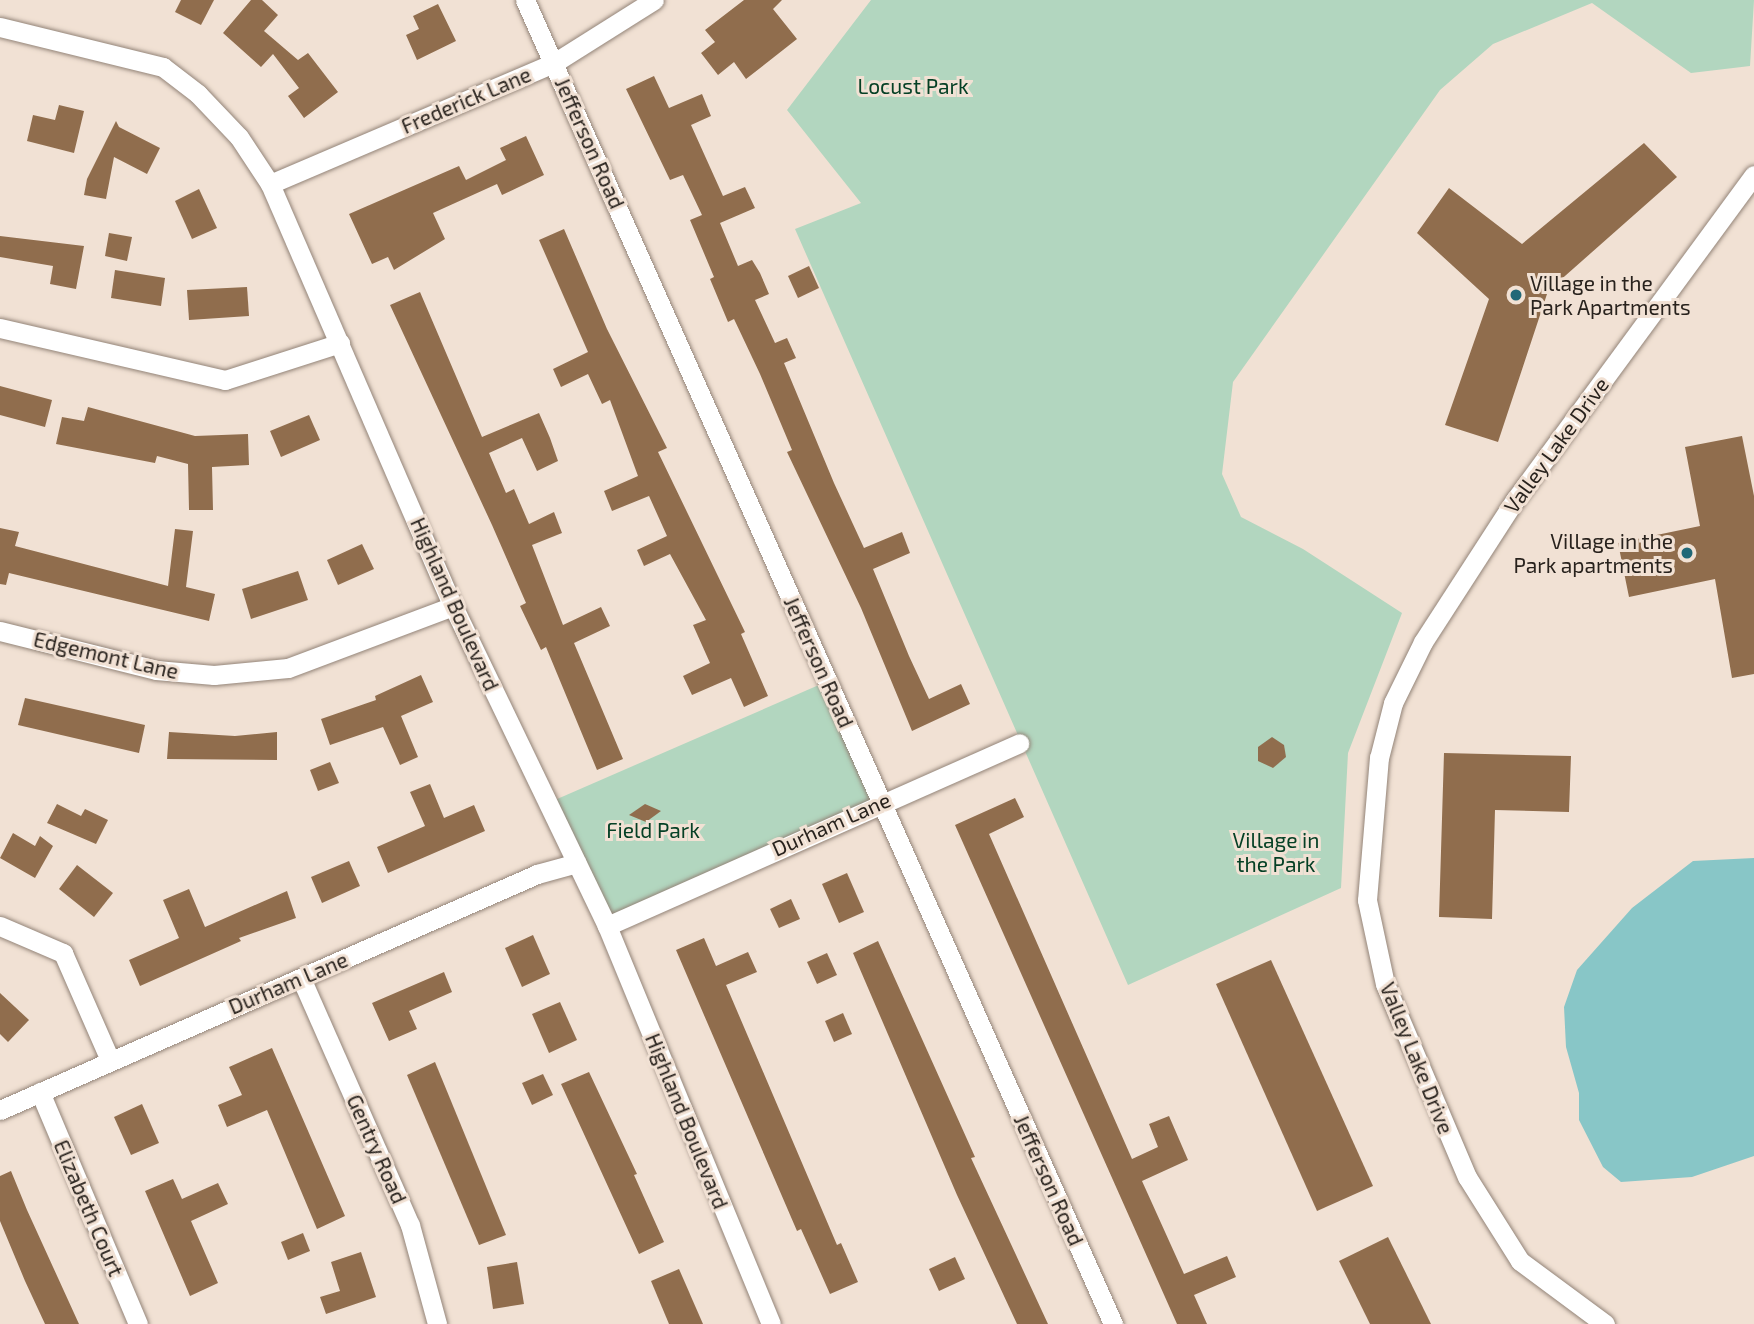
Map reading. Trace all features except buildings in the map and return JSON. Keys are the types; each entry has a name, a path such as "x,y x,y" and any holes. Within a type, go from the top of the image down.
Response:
{"street":[{"name":"Jefferson Road","path":"525,0 1113,1324"},
{"name":"Frederick Lane","path":"270,184 554,63 654,0"},
{"name":"Highland Boulevard","path":"0,27 163,67 198,94 239,137 270,184 453,606 607,926 771,1324"},
{"name":"Valley Lake Drive","path":"1605,1324 1520,1261 1467,1177 1385,985 1367,900 1379,758 1393,703 1429,632 1515,500 1754,175"},
{"path":"0,328 225,380 340,342"},
{"name":"Edgemont Lane","path":"0,631 156,670 214,675 288,668 453,606"},
{"name":"Durham Lane","path":"607,926 880,802 1019,743"},
{"name":"Durham Lane","path":"0,1110 537,874 578,863"},
{"path":"0,926 63,953 110,1060"},
{"name":"Gentry Road","path":"301,978 410,1225 437,1324"},
{"name":"Elizabeth Court","path":"40,1092 138,1324"}],"green space":[{"path":"871,0 1754,0 1750,66 1691,73 1592,3 1493,44 1440,90 1233,382 1222,474 1241,517 1303,549 1402,613 1348,753 1341,888 1128,985 795,229 861,203 787,110"},
{"name":"Field Park","path":"828,681 880,802 607,926 548,803"}],"water":[{"path":"1754,858 1754,1156 1692,1177 1621,1182 1603,1167 1579,1120 1579,1093 1566,1047 1564,1007 1577,970 1632,908 1693,861"}],"place":[{"name":"Village in the Park Apartments","path":"1516,295"},
{"name":"Village in the Park apartments","path":"1687,553"}],"park label":[{"name":"Locust Park","path":"913,86"},
{"name":"Village in the Park","path":"1276,852"}]}
